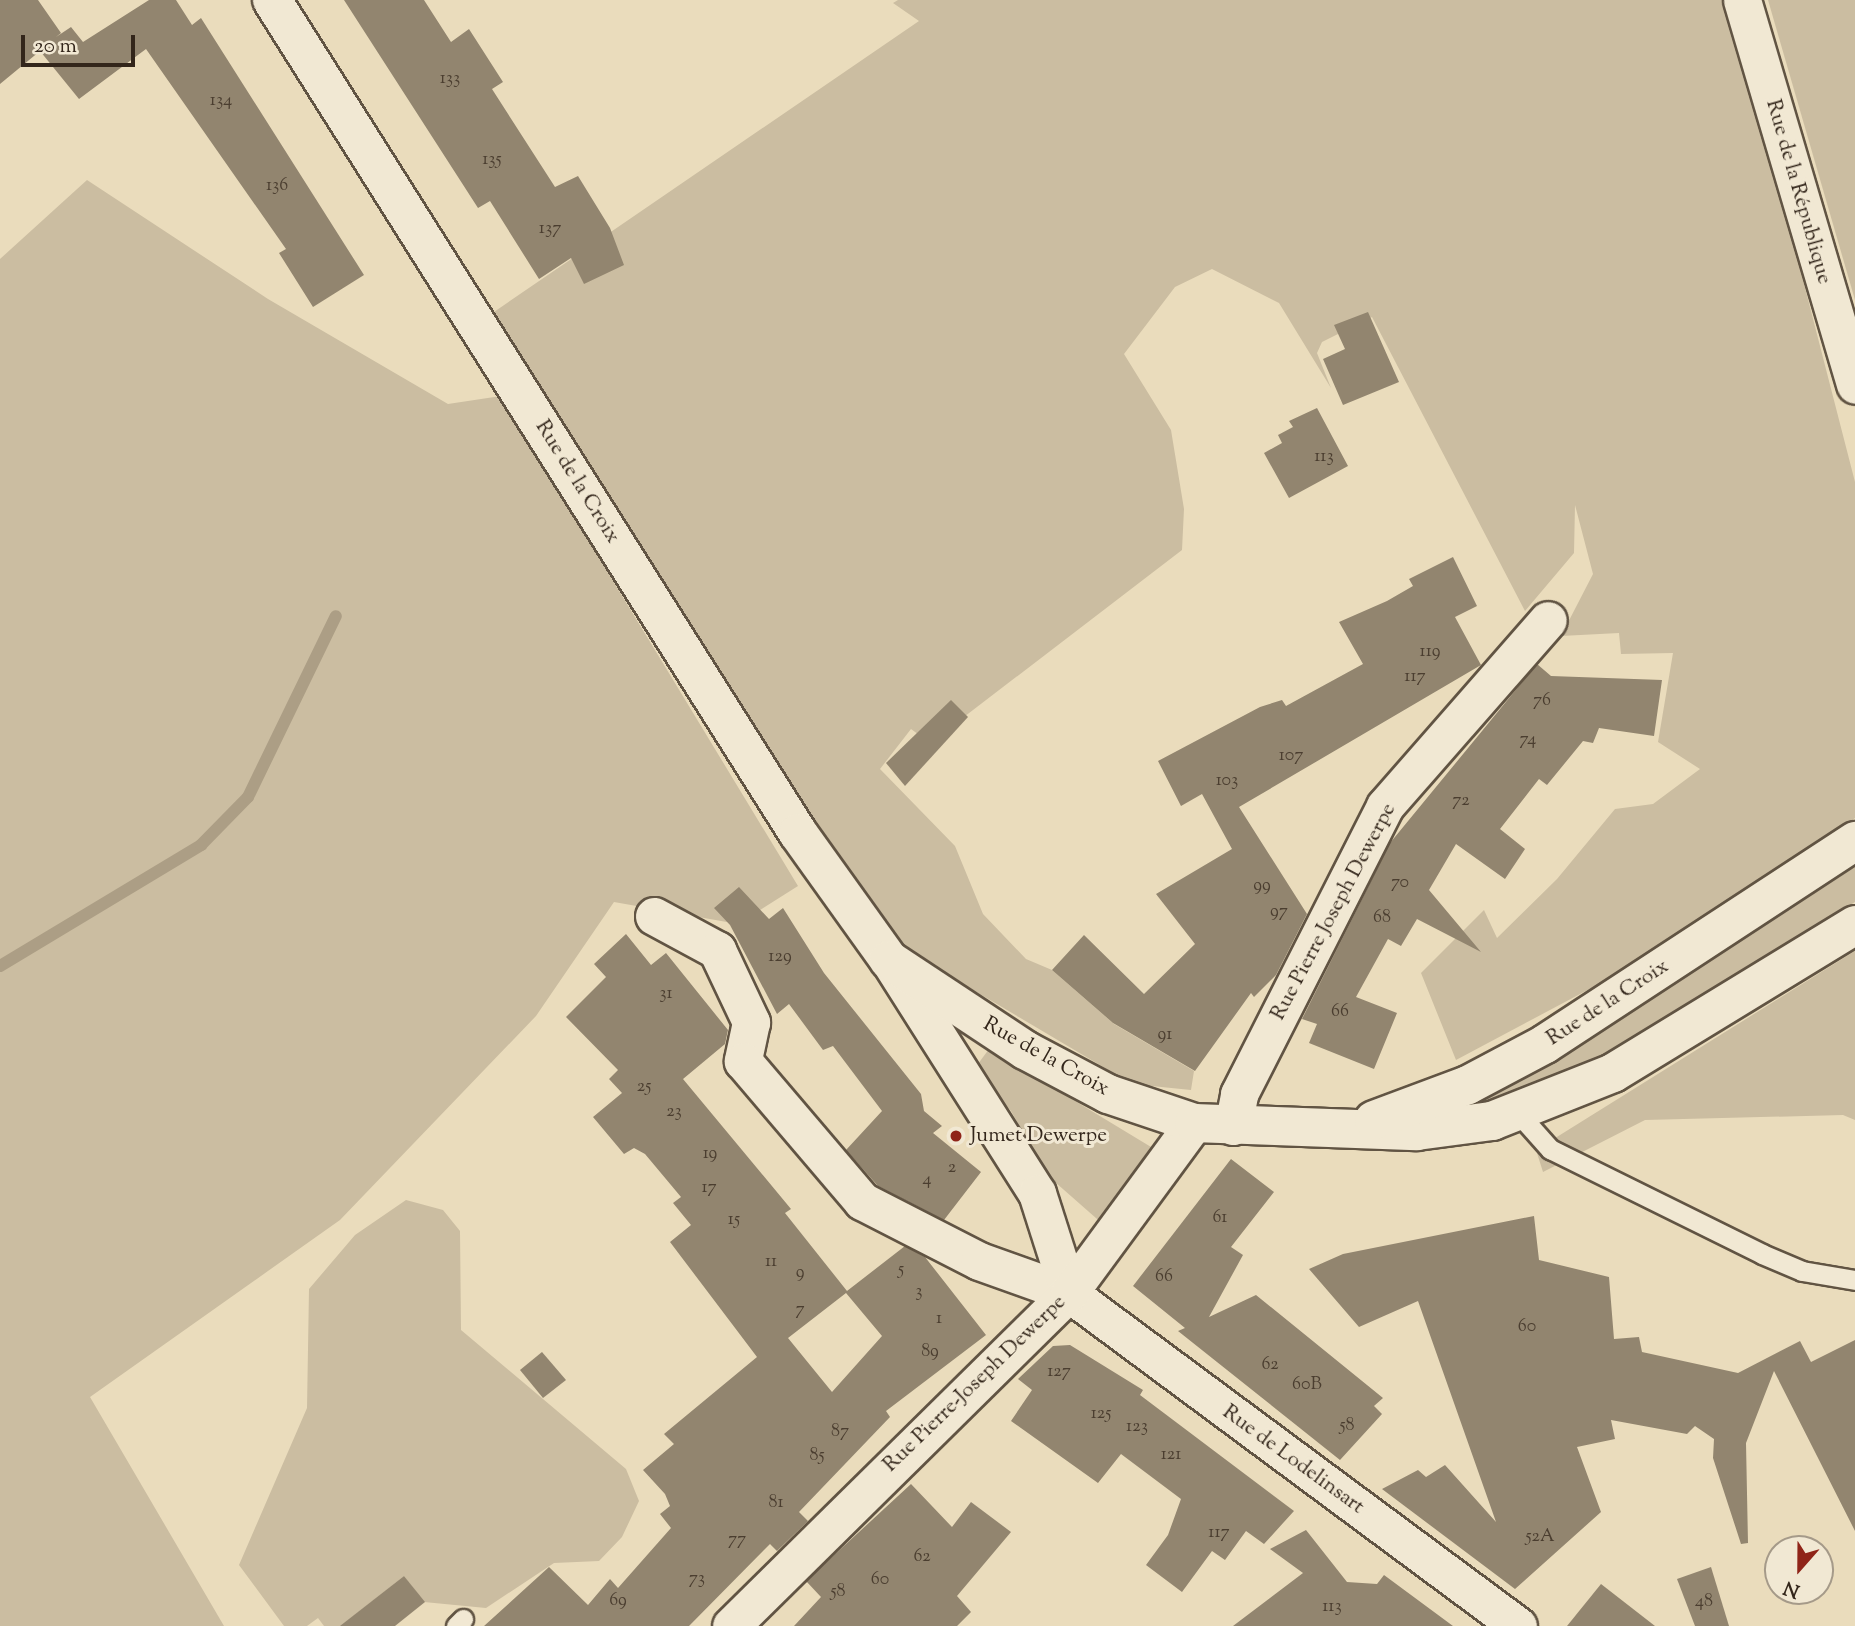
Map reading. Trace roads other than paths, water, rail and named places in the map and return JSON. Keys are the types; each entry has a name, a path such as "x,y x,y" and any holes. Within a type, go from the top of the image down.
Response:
{"street":[{"name":"Rue de la Croix","path":"272,0 799,833 889,960 1037,1193 1069,1293"},
{"name":"Rue de la République","path":"1742,0 1855,385"},
{"name":"Rue Pierre Joseph Dewerpe","path":"1233,1126 1239,1094 1385,807 1548,620"},
{"name":"Rue de la Croix","path":"1342,1130 1468,1085 1545,1044 1855,841"},
{"name":"Rue de Lodelinsart","path":"654,916 717,950 751,1022 743,1061 862,1201 979,1261 1069,1293 1518,1626"},
{"name":"Rue de la Croix","path":"889,960 1025,1050 1108,1094 1194,1123 1417,1131 1517,1112 1613,1073 1855,925"},
{"name":"Rue Pierre-Joseph Dewerpe","path":"731,1626 1069,1293 1194,1123"}],"lane":[{"path":"1517,1112 1550,1149 1802,1271 1855,1280"}],"waterway":[{"path":"0,966 201,845 248,797 336,616"}],"place":[{"name":"Jumet Dewerpe","path":"956,1136"}]}
